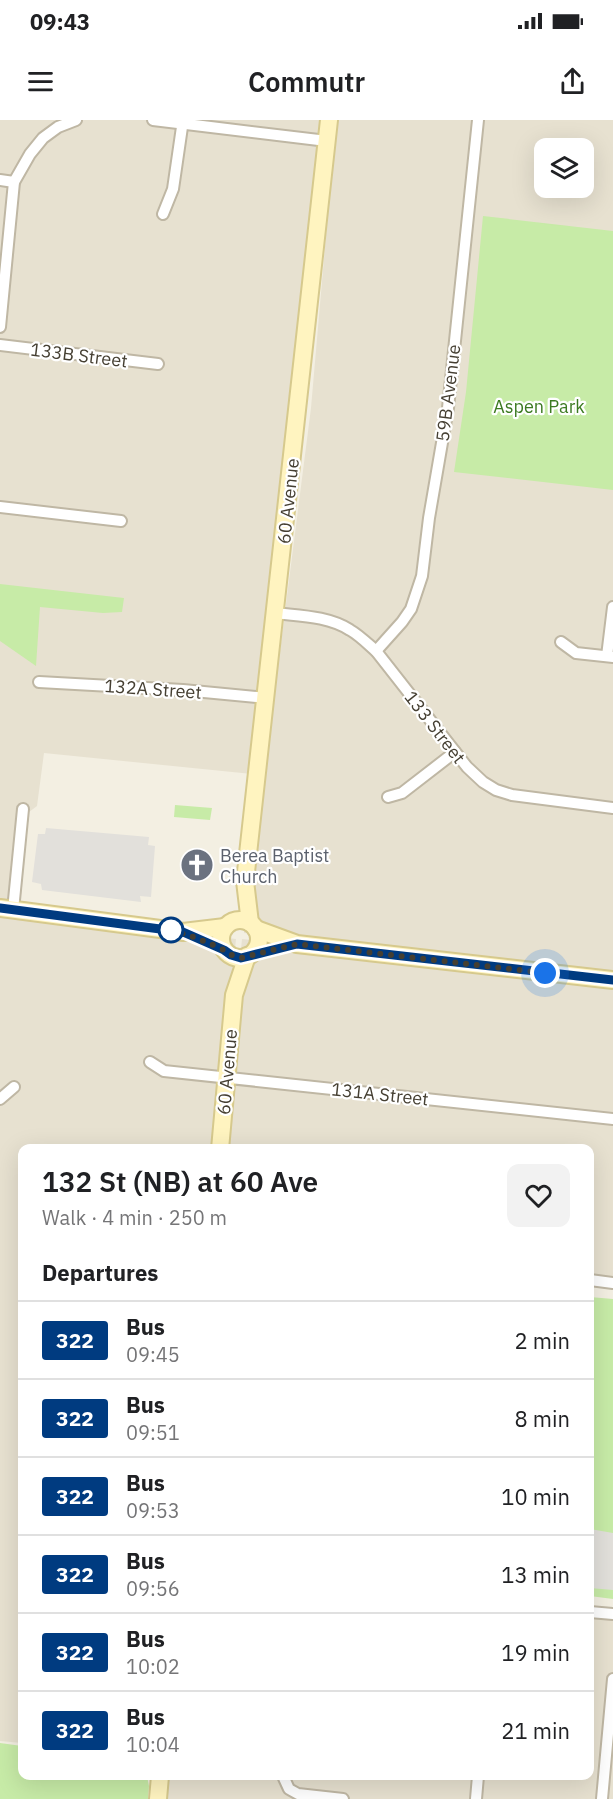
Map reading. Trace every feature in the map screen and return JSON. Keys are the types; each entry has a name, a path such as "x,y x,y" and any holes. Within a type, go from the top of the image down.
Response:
{"street":[{"path":"0,327 14,182 30,154 43,138 58,127 76,120"},
{"path":"153,120 183,121 327,141"},
{"name":"60 Avenue","path":"227,925 245,881 329,120"},
{"name":"59B Avenue","path":"376,651 411,609 422,576 429,518 448,408 478,120"},
{"path":"163,214 173,189 183,121"},
{"path":"0,180 14,182"},
{"name":"133B Street","path":"0,345 158,364"},
{"path":"0,507 121,521"},
{"path":"561,642 576,653 610,657 613,607"},
{"name":"133 Street","path":"275,613 320,619 351,630 376,651 473,775 490,787 521,797 613,808"},
{"name":"132A Street","path":"39,682 183,690 266,698"},
{"path":"388,796 402,793 454,752"},
{"path":"24,809 7,909 183,932 227,925 239,920 297,944 613,980"},
{"name":"60 Avenue","path":"245,881 253,926"},
{"path":"225,951 221,938 227,925"},
{"path":"249,955 254,951 259,940 253,926"},
{"path":"183,932 236,957 297,944"},
{"name":"60 Avenue","path":"225,951 234,995"},
{"name":"60 Avenue","path":"220,1144 234,995 249,955"},
{"name":"131A Street","path":"150,1062 164,1071 613,1119"},
{"path":"0,1098 14,1087"},
{"path":"594,1281 613,1283"},
{"path":"594,1612 613,1614"},
{"path":"602,1799 613,1679"},
{"path":"158,1799 160,1780"},
{"path":"285,1780 289,1789 298,1794 343,1799"},
{"path":"476,1799 478,1780"}],"shaded area":[{"path":"0,120 325,120 252,774 44,753 37,806 29,812 20,906 0,903"},
{"path":"336,120 613,120 613,975 244,933 311,408"},
{"path":"46,828 149,837 148,845 155,846 151,897 140,896 141,902 42,890 41,884 32,882 38,834 45,834"},
{"path":"0,910 236,939 216,1144 18,1144 18,1743 0,1741"},
{"path":"242,939 613,982 613,1283 594,1281 594,1144 222,1144"},
{"path":"594,1530 613,1533 613,1590 594,1588"},
{"path":"594,1611 613,1613 613,1799 163,1799 165,1780 594,1780"}],"green space":[{"name":"Aspen Park","path":"483,216 613,231 613,490 454,472 466,392"},
{"path":"0,584 124,598 122,612 103,613 40,607 36,666 0,641"},
{"path":"175,805 212,808 210,820 174,817"},
{"path":"594,1297 613,1299 613,1599 594,1597"},
{"path":"0,1743 18,1745 18,1780 148,1780 149,1786 148,1799 0,1799"}],"bus line":[{"name":"322","path":"0,908 183,932 241,958 297,944 613,980"}],"place":[{"name":"Berea Baptist Church","path":"197,865"}],"route":[{"path":"171,930 161,928 183,932 241,958 297,944 545,973"}]}
